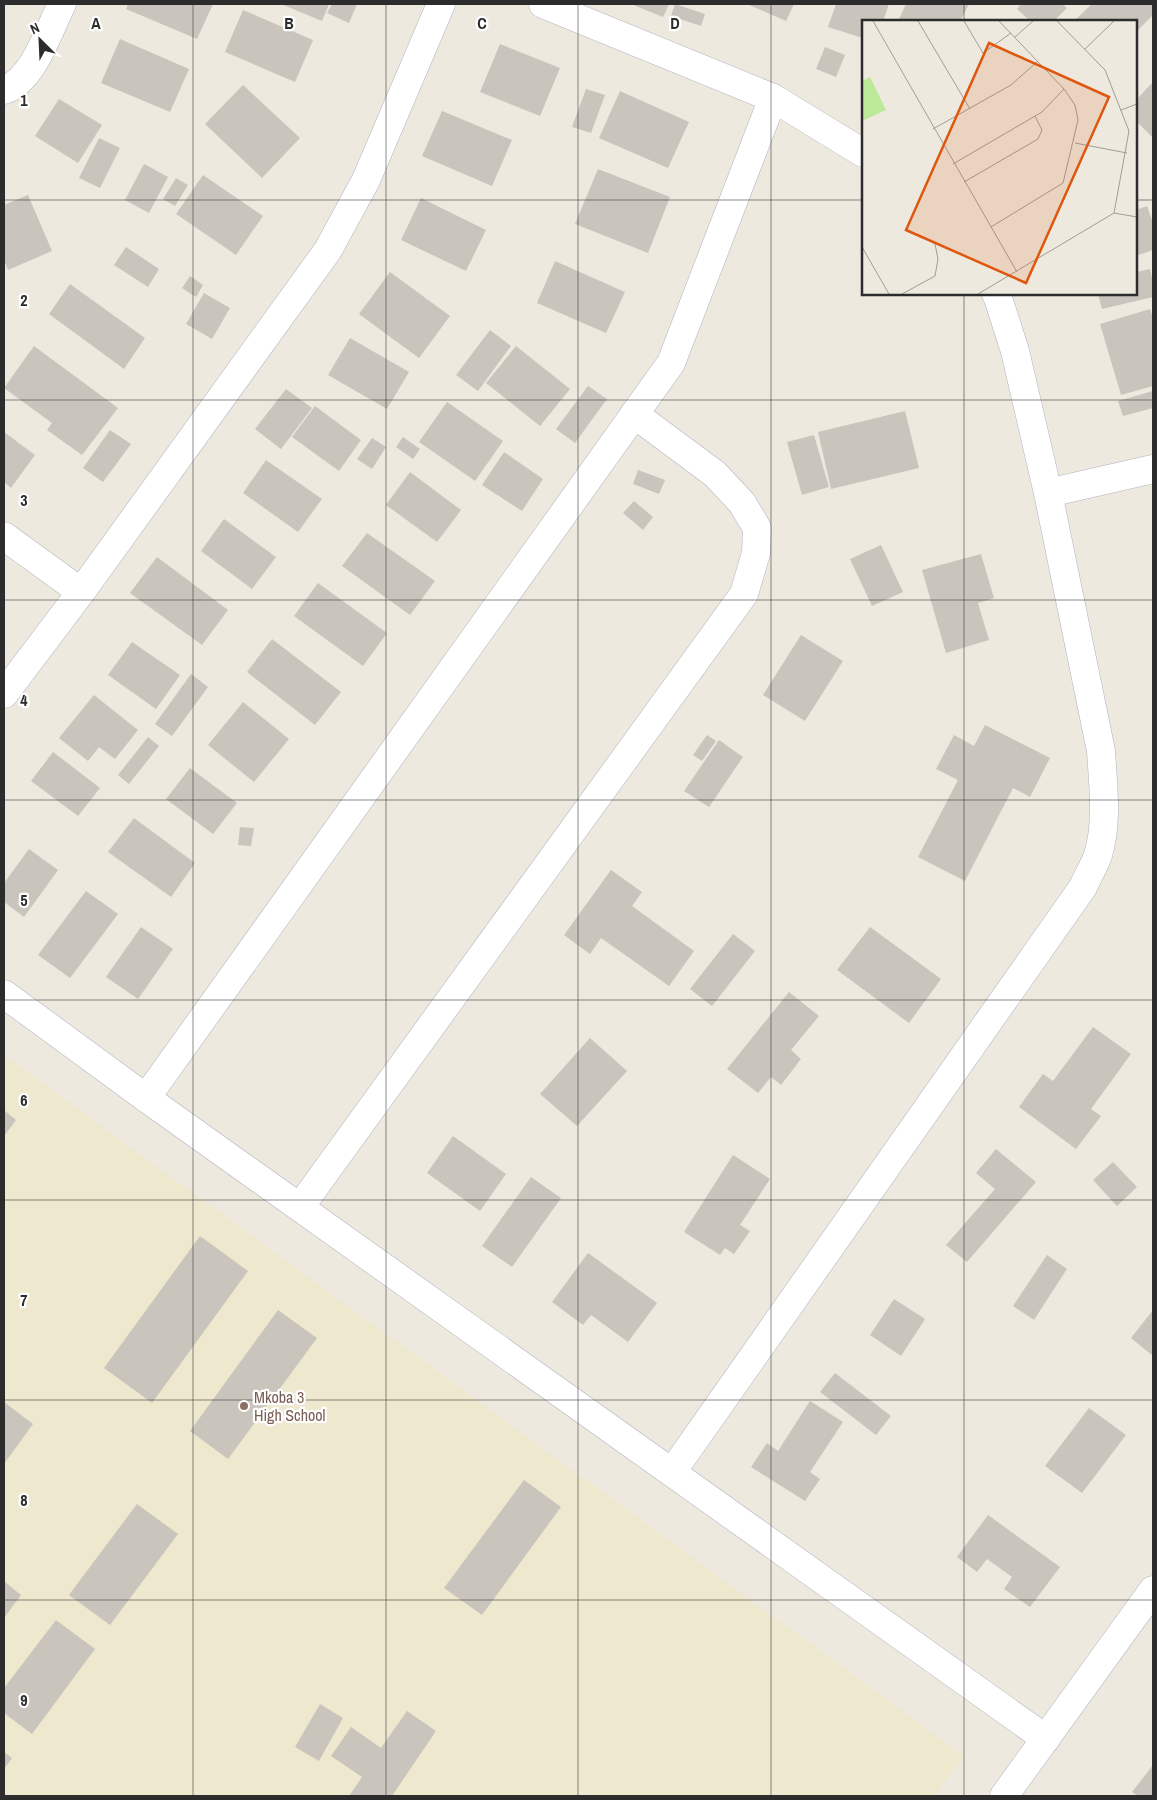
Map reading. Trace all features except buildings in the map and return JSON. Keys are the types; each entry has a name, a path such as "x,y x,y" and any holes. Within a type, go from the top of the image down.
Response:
{"street":[{"path":"4,90 14,86 30,70 62,4"},
{"path":"4,694 82,592 328,250 366,180 441,4"},
{"path":"543,4 773,98 862,152"},
{"path":"146,1098 671,363 773,98"},
{"path":"672,1472 1083,887 1098,854 1103,823 1104,788 1101,751 1048,493 1016,351 996,295"},
{"path":"300,1207 744,594 756,553 757,528 747,511 715,474 634,414"},
{"path":"1048,493 1153,469"},
{"path":"4,536 82,592"},
{"path":"4,994 146,1098 1046,1740"},
{"path":"1004,1796 1153,1590"}],"shaded area":[{"name":"Mkoba 3 High School","path":"4,1055 964,1756 934,1796 4,1796"}],"place":[{"name":"Mkoba 3 High School","path":"244,1406"}]}
